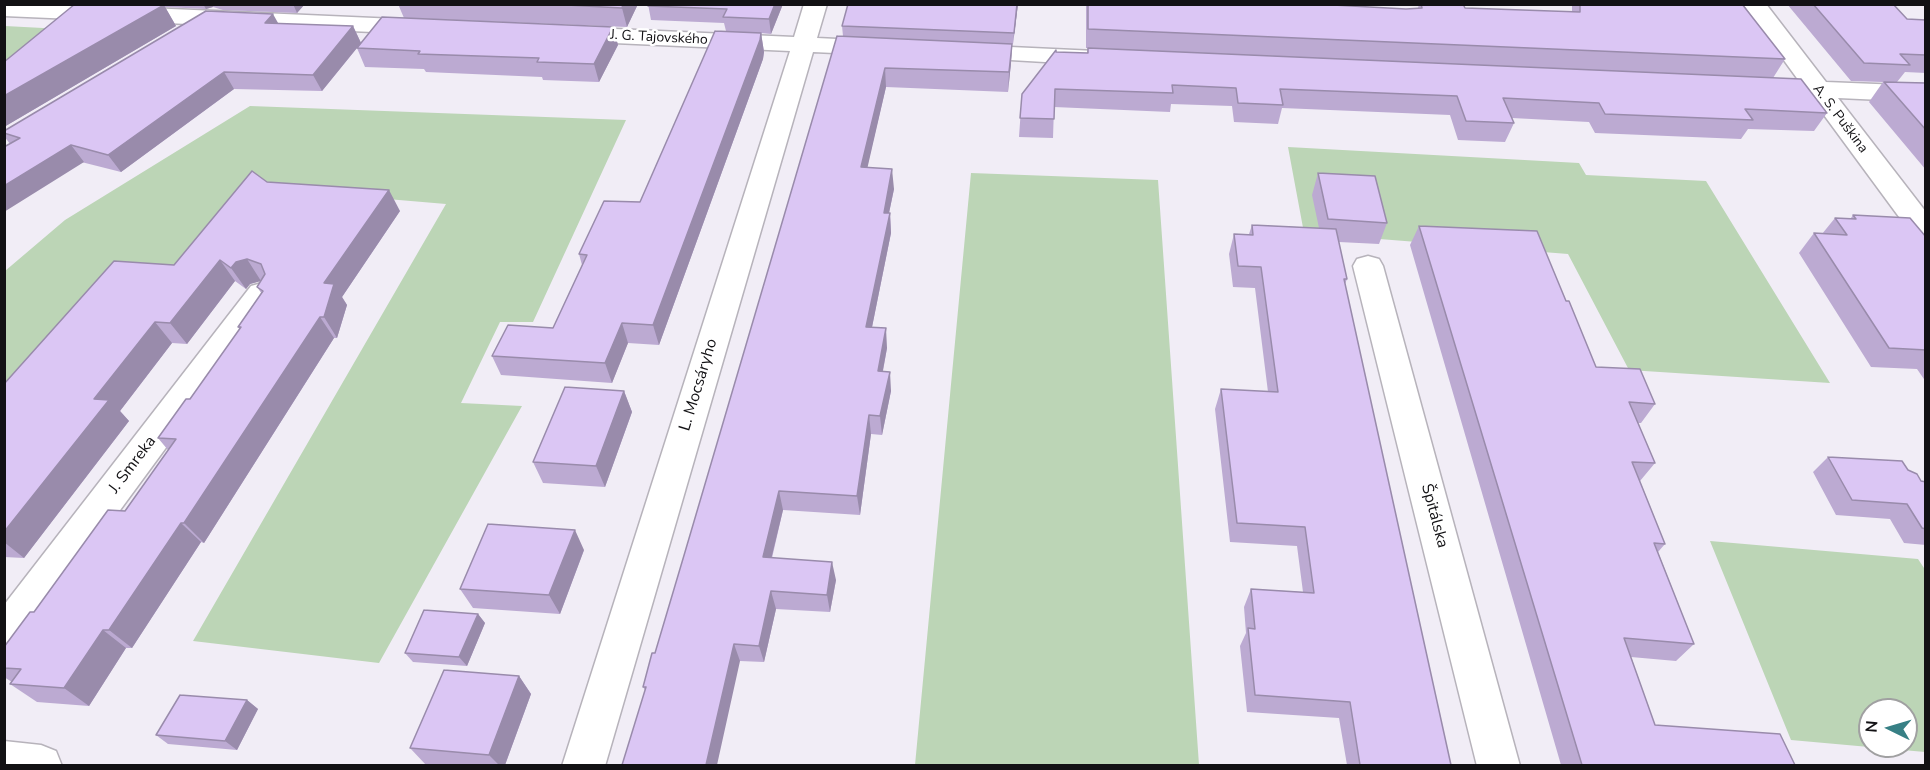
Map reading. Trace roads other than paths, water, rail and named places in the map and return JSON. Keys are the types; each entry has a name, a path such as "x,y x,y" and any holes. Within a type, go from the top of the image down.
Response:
{"street":[{"name":"L. Mocsáryho","path":"583,765 816,4"},
{"name":"A. S. Puškina","path":"1754,4 1926,233"},
{"path":"4,9 219,11 438,28"},
{"path":"173,41 219,11"},
{"name":"J. G. Tajovského","path":"545,33 905,49"},
{"path":"940,51 1118,58"},
{"path":"1746,86 1926,94"},
{"name":"Špitálska","path":"1368,266 1499,765"},
{"name":"J. Smreka","path":"4,636 262,294"},
{"path":"4,762 41,765"}]}
